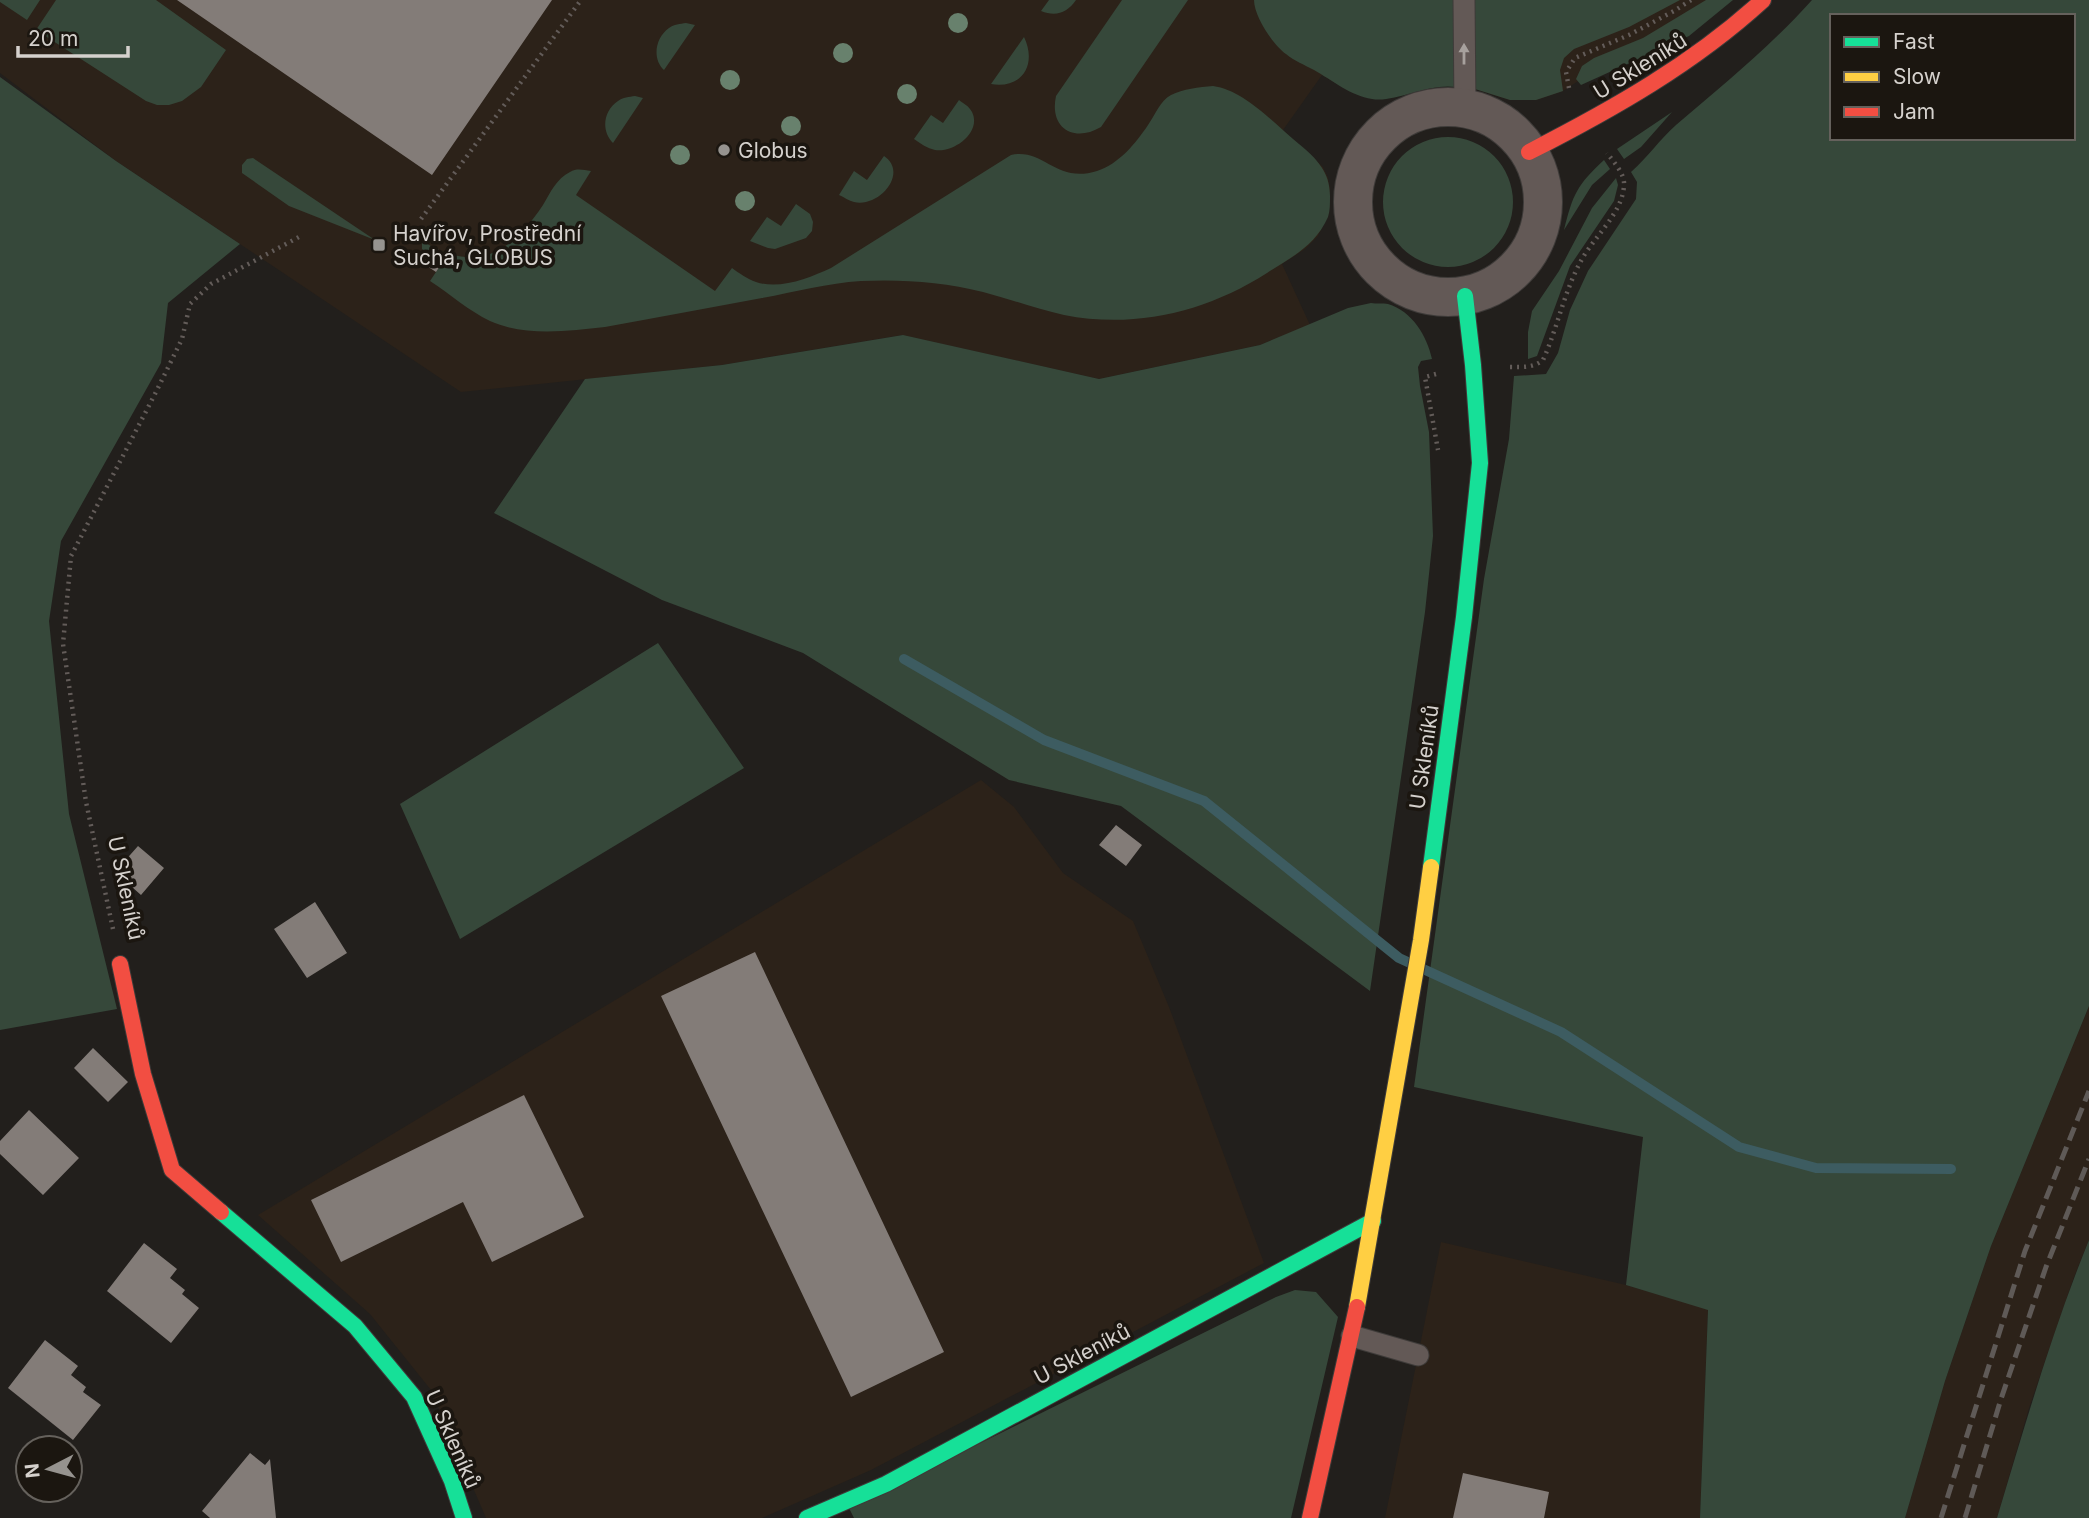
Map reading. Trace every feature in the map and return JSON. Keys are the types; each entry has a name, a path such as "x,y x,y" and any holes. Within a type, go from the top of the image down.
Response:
{"street":[{"name":"U Skleníků","path":"1529,152 1649,88 1720,39 1763,0"},
{"path":"1438,107 1465,108 1490,116 1512,131 1529,152 1540,176 1544,202 1540,229 1530,253 1512,273 1490,288 1465,296 1443,298 1421,294 1400,285 1368,255 1358,234 1353,211 1354,188 1359,166 1371,146 1389,127 1412,113 1438,107"},
{"name":"U Skleníků","path":"1310,1518 1352,1336 1373,1221 1421,940 1464,617 1480,463 1465,296"},
{"name":"U Skleníků","path":"120,964 143,1074 172,1170 355,1326 414,1397 452,1481 464,1518"},
{"name":"U Skleníků","path":"807,1518 886,1484 1373,1221"}],"lane":[{"path":"1464,0 1465,108"},
{"path":"1352,1336 1418,1356"}],"path":[{"path":"421,219 581,0"},
{"path":"1438,451 1425,377 1473,365 1525,368 1543,360 1571,281 1594,239 1619,207 1625,183 1618,167 1585,124 1568,86 1566,72 1575,58 1629,35 1691,0"},
{"name":"U Skleníků","path":"120,964 86,802 63,644 71,556 182,339 190,304 211,284 299,237"}],"shaded area":[{"path":"0,0 1713,0 1633,45 1563,91 1536,100 1510,100 1475,89 1446,85 1373,99 1349,91 1322,75 1283,130 1323,167 1330,189 1329,213 1318,236 1305,249 1282,264 1310,325 1260,345 1099,379 902,335 722,365 461,392 116,161 0,73"},
{"path":"981,780 1014,807 1063,873 1133,921 1169,1007 1264,1263 871,1470 762,1518 486,1518 431,1390 370,1314 258,1215"},
{"path":"2089,1006 2089,1240 2029,1408 1997,1518 1905,1518 1945,1381 1991,1246"},
{"path":"1441,1242 1626,1285 1708,1309 1700,1518 1385,1518"}],"green space":[{"path":"0,0 40,0 27,20"},
{"path":"56,0 156,0 226,50 201,87 182,101 157,105 146,101 36,30"},
{"path":"1049,0 1076,0 1065,11 1052,14 1041,11"},
{"path":"1122,0 1188,0 1101,127 1091,132 1073,133 1066,130 1056,117 1056,96"},
{"path":"1254,0 1455,0 1456,87 1434,88 1381,99 1357,95 1292,59 1281,50 1261,22"},
{"path":"1472,0 1680,0 1629,27 1574,49 1564,58 1560,70 1563,91 1536,100 1510,100 1475,89"},
{"path":"1706,0 1733,0 1689,36 1581,85 1576,79 1582,66 1594,58 1643,38"},
{"path":"1812,0 2089,0 2089,1006 1991,1246 1945,1381 1905,1518 1700,1518 1708,1310 1626,1285 1643,1137 1414,1087 1484,579 1509,439 1514,376 1546,374 1558,353 1570,310 1588,271 1636,199 1637,182 1631,172 1670,130 1780,33"},
{"path":"686,23 695,25 664,70 658,60 658,43 664,32 671,27"},
{"path":"1024,37 1029,56 1024,72 1011,83 991,84"},
{"path":"0,77 116,161 240,244 168,303 161,363 61,541 49,621 69,814 117,1009 0,1030"},
{"path":"1213,86 1248,101 1317,161 1328,180 1329,212 1323,227 1310,243 1285,262 1220,298 1169,314 1117,320 1091,319 1054,313 953,286 876,280 824,286 605,327 532,331 490,321 430,281 442,263 422,249 422,241 459,256 491,254 505,247 531,222 561,178 573,171 583,170 591,171 576,195 715,291 732,268 756,282 775,285 794,282 831,268 1011,155 1033,156 1071,173 1083,174 1105,168 1132,146 1167,98 1186,90"},
{"path":"635,96 643,98 613,143 605,127 609,110 618,101"},
{"path":"959,100 971,110 974,119 970,134 964,140 950,148 935,150 914,139 931,115 943,123"},
{"path":"1672,112 1641,147 1624,159 1617,149"},
{"path":"1448,137 1473,142 1494,156 1508,177 1513,202 1508,227 1494,248 1473,262 1448,267 1423,262 1402,248 1388,227 1383,202 1388,177 1402,156 1423,142"},
{"path":"884,156 891,163 893,171 888,188 881,195 863,202 852,201 839,195 854,171 867,180"},
{"path":"253,158 375,240 289,206 242,173 242,165 247,159"},
{"path":"1604,160 1610,169 1592,185 1564,230 1577,191"},
{"path":"1616,178 1618,185 1614,201 1570,266 1537,356 1528,359 1528,332 1532,311 1559,271 1592,208"},
{"path":"796,204 810,214 813,222 812,231 806,238 775,249 750,241 767,217 781,226"},
{"path":"1371,303 1397,307 1411,318 1422,333 1432,359 1421,361 1418,367 1429,432 1433,536 1425,612 1370,991 1121,806 1009,780 803,653 662,600 494,513 585,379 722,365 903,335 1099,379 1260,345 1348,308"},
{"path":"658,643 744,768 460,939 400,804"},
{"path":"2089,1240 2089,1518 1997,1518 2051,1343"},
{"path":"1295,1290 1316,1292 1338,1317 1291,1518 854,1518 849,1508"}],"building":[{"path":"177,0 552,0 432,175"},
{"path":"423,251 442,263 436,272 418,260"},
{"path":"1116,825 1142,845 1126,866 1099,845"},
{"path":"138,846 164,868 141,895 115,872"},
{"path":"315,902 347,953 307,978 274,929"},
{"path":"755,952 944,1352 851,1397 661,996"},
{"path":"93,1048 128,1082 108,1102 74,1068"},
{"path":"524,1095 584,1217 492,1262 463,1202 341,1262 311,1200"},
{"path":"29,1110 79,1158 43,1195 0,1154 0,1141"},
{"path":"144,1243 177,1269 170,1278 185,1290 182,1294 199,1308 171,1343 107,1291"},
{"path":"45,1340 78,1366 71,1375 86,1387 83,1392 101,1405 78,1434 66,1434 8,1388"},
{"path":"250,1453 265,1465 270,1459 276,1518 210,1518 202,1511"},
{"path":"1463,1473 1549,1492 1544,1518 1453,1518"}],"waterway":[{"path":"904,659 1044,740 1204,801 1399,958 1561,1032 1739,1147 1816,1168 1951,1169"}],"railway":[{"path":"1941,1518 2025,1251 2089,1091"},
{"path":"1965,1518 2001,1399 2046,1267 2089,1159"}],"traffic: fast":[{"path":"1431,867 1464,617 1480,463 1465,296"},
{"path":"221,1212 355,1326 414,1397 452,1481 464,1518"},
{"path":"807,1518 886,1484 1373,1221"}],"traffic: slow":[{"path":"1357,1307 1421,940 1431,867"}],"traffic: jam":[{"path":"1529,152 1651,84 1709,45 1763,0"},
{"path":"120,964 143,1074 172,1170 221,1212"},
{"path":"1310,1518 1357,1307"}],"place":[{"name":"Globus","path":"724,150"},
{"name":"Havířov, Prostřední Suchá, GLOBUS","path":"379,245"}]}
